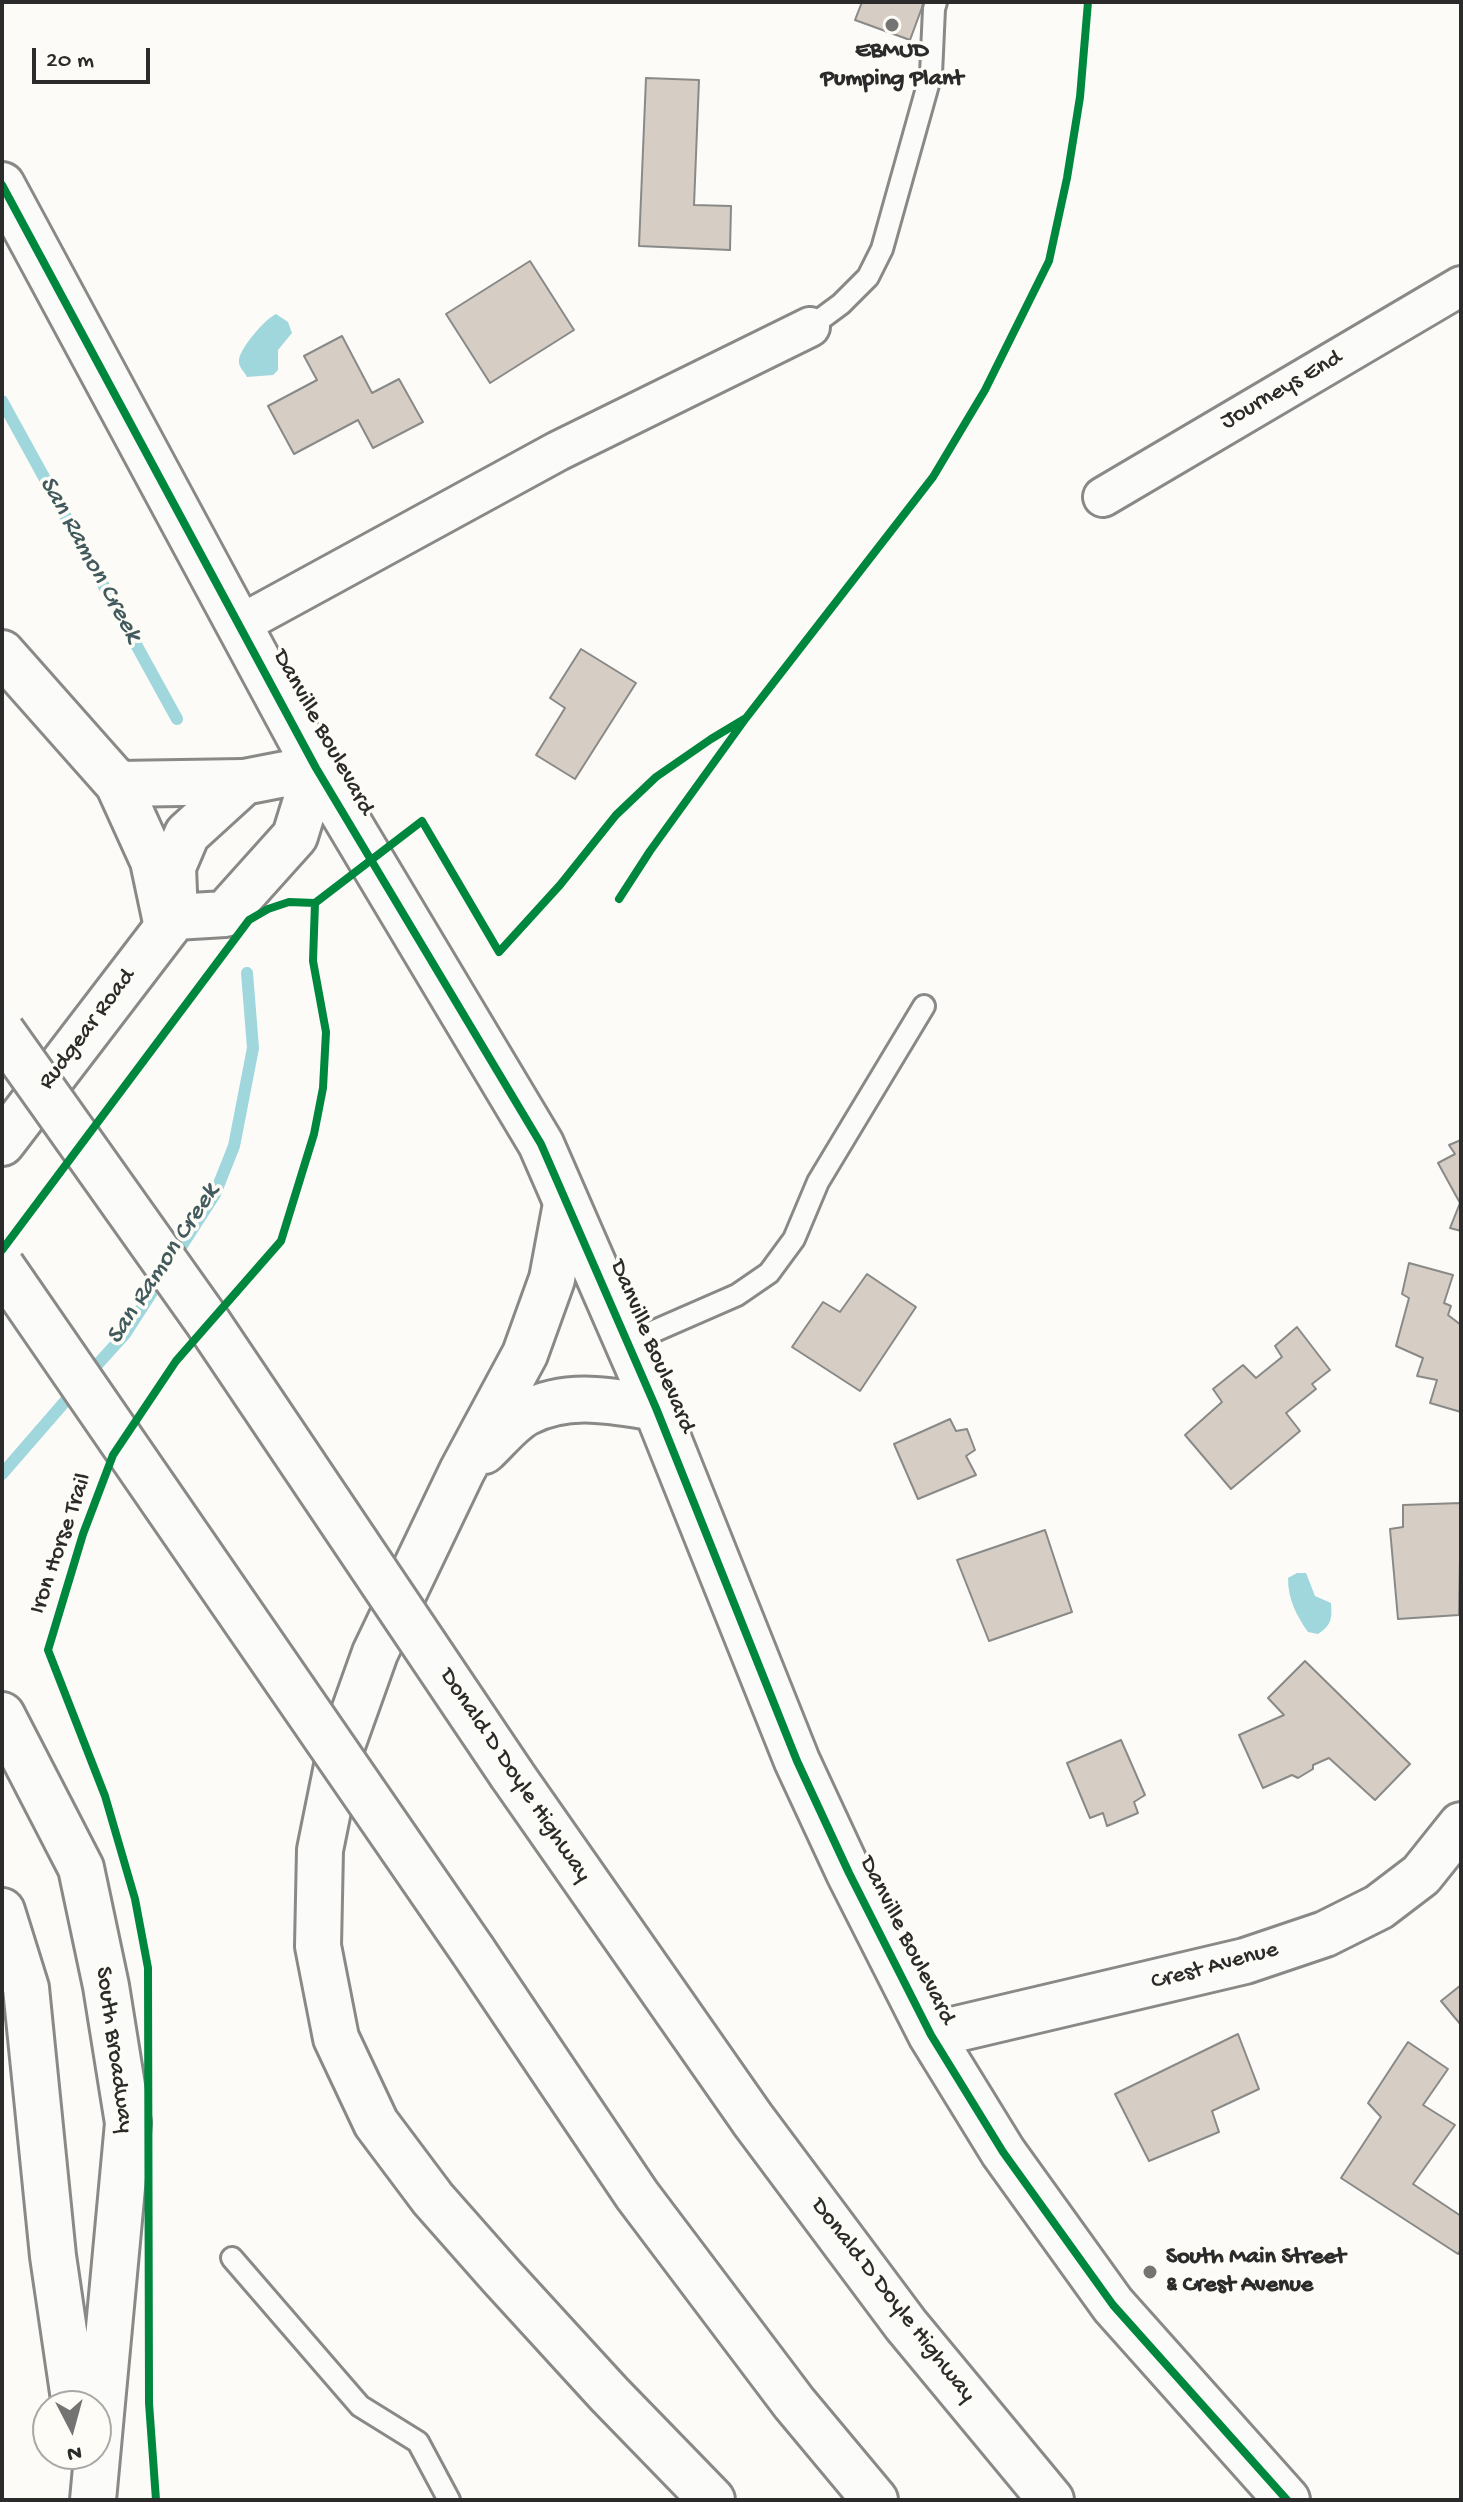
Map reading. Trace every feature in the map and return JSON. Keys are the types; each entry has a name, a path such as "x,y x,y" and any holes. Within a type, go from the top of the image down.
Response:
{"main road":[{"name":"Danville Boulevard","path":"2,185 316,768 541,1144 656,1408 797,1761 849,1873 931,2035 1003,2152 1113,2305 1287,2500"},
{"path":"2,653 118,784 153,861 171,922"},
{"path":"118,784 244,782 316,768 295,836 225,914 171,922"},
{"path":"171,922 173,867 187,834 244,782"},
{"name":"Rudgear Road","path":"2,1143 171,922"},
{"name":"Donald D Doyle Highway","path":"2,1032 207,1321 512,1775 753,2120 906,2325 1051,2500"},
{"path":"566,1204 552,1279 525,1354 462,1471 375,1653 340,1751 320,1850 318,1946 336,2038 376,2123 433,2199 609,2394 712,2500"},
{"path":"2,1267 473,1951 637,2195 794,2403 875,2500"},
{"path":"462,1471 524,1414 557,1402 590,1398 656,1408"},
{"name":"South Broadway","path":"2,1715 81,1868 106,1986 128,2123 91,2500"},
{"name":"Crest Avenue","path":"931,2035 1245,1961 1325,1934 1379,1907 1421,1875 1461,1825"},
{"path":"2,1911 26,1988 53,2256 73,2390"},
{"name":"South Broadway","path":"85,2470 91,2500"}],"street":[{"name":"Journeys End","path":"1103,497 1461,286"},
{"path":"241,624 558,451 810,327"}],"lane":[{"path":"810,327 841,304 868,277 882,249 931,74 936,2"},
{"path":"627,1343 737,1295 769,1273 794,1239 818,1182 924,1006"},
{"path":"232,2258 360,2406 418,2442 449,2500"}],"water":[{"path":"276,314 288,322 292,333 278,350 278,370 273,375 247,377 239,365 240,355 254,334"},
{"path":"1297,1573 1306,1573 1315,1596 1331,1603 1330,1621 1318,1634 1308,1632 1291,1600 1288,1578"}],"building":[{"name":"EBMUD Pumping Plant","path":"862,2 924,2 910,40 855,20"},
{"path":"646,78 699,80 694,205 731,206 730,250 639,246"},
{"path":"530,261 574,330 490,383 446,314"},
{"path":"342,336 372,393 399,379 423,422 373,448 358,420 294,454 268,406 317,380 304,356"},
{"path":"581,649 636,683 575,779 536,755 565,708 550,698"},
{"path":"1461,1140 1461,1231 1450,1228 1460,1203 1438,1163 1455,1154 1449,1145"},
{"path":"1409,1263 1453,1275 1444,1303 1451,1306 1448,1315 1461,1325 1461,1412 1430,1403 1437,1380 1417,1376 1423,1358 1396,1346 1409,1298 1402,1294"},
{"path":"867,1274 916,1307 860,1391 792,1347 823,1302 840,1312"},
{"path":"1297,1327 1330,1370 1312,1384 1316,1389 1286,1413 1300,1431 1231,1489 1185,1435 1222,1402 1213,1389 1243,1365 1256,1378 1282,1357 1275,1346"},
{"path":"950,1419 956,1431 967,1429 975,1450 966,1456 976,1475 918,1499 894,1444"},
{"path":"1461,1503 1459,1615 1398,1619 1390,1529 1403,1527 1403,1505"},
{"path":"1045,1530 1072,1612 989,1641 957,1560"},
{"path":"1305,1661 1410,1764 1375,1800 1329,1758 1313,1765 1313,1769 1298,1778 1292,1775 1263,1788 1239,1735 1284,1715 1268,1698"},
{"path":"1121,1740 1145,1795 1134,1802 1138,1813 1107,1826 1103,1813 1090,1818 1067,1763"},
{"path":"1461,1985 1461,2025 1441,2001"},
{"path":"1238,2034 1259,2089 1212,2111 1219,2132 1149,2161 1115,2094"},
{"path":"1408,2042 1448,2069 1423,2105 1455,2125 1413,2184 1461,2216 1461,2249 1458,2254 1341,2178 1381,2117 1368,2103"}],"waterway":[{"name":"San Ramon Creek","path":"2,401 177,719"},
{"name":"San Ramon Creek","path":"87,1376 125,1334 215,1194 234,1146 253,1048 247,973"},
{"name":"San Ramon Creek","path":"2,1474 75,1390"}],"cycle path":[{"path":"619,899 746,718 933,477 985,390 1049,261 1080,97 1088,2"},
{"path":"2,185 316,768 541,1144 656,1408 797,1761 849,1873 931,2035 1003,2152 1113,2305 1287,2500"},
{"path":"2,1250 249,920 289,902 315,903 422,821 499,952 560,885 616,815 656,777 746,718"},
{"name":"Iron Horse Trail","path":"156,2500 149,2403 148,1968 135,1899 105,1796 48,1650 83,1534 113,1455 176,1361 281,1241 314,1134 323,1088 326,1032 313,961 315,903"}],"place":[{"name":"EBMUD Pumping Plant","path":"892,25"},
{"name":"South Main Street & Crest Avenue","path":"1150,2272"}]}
